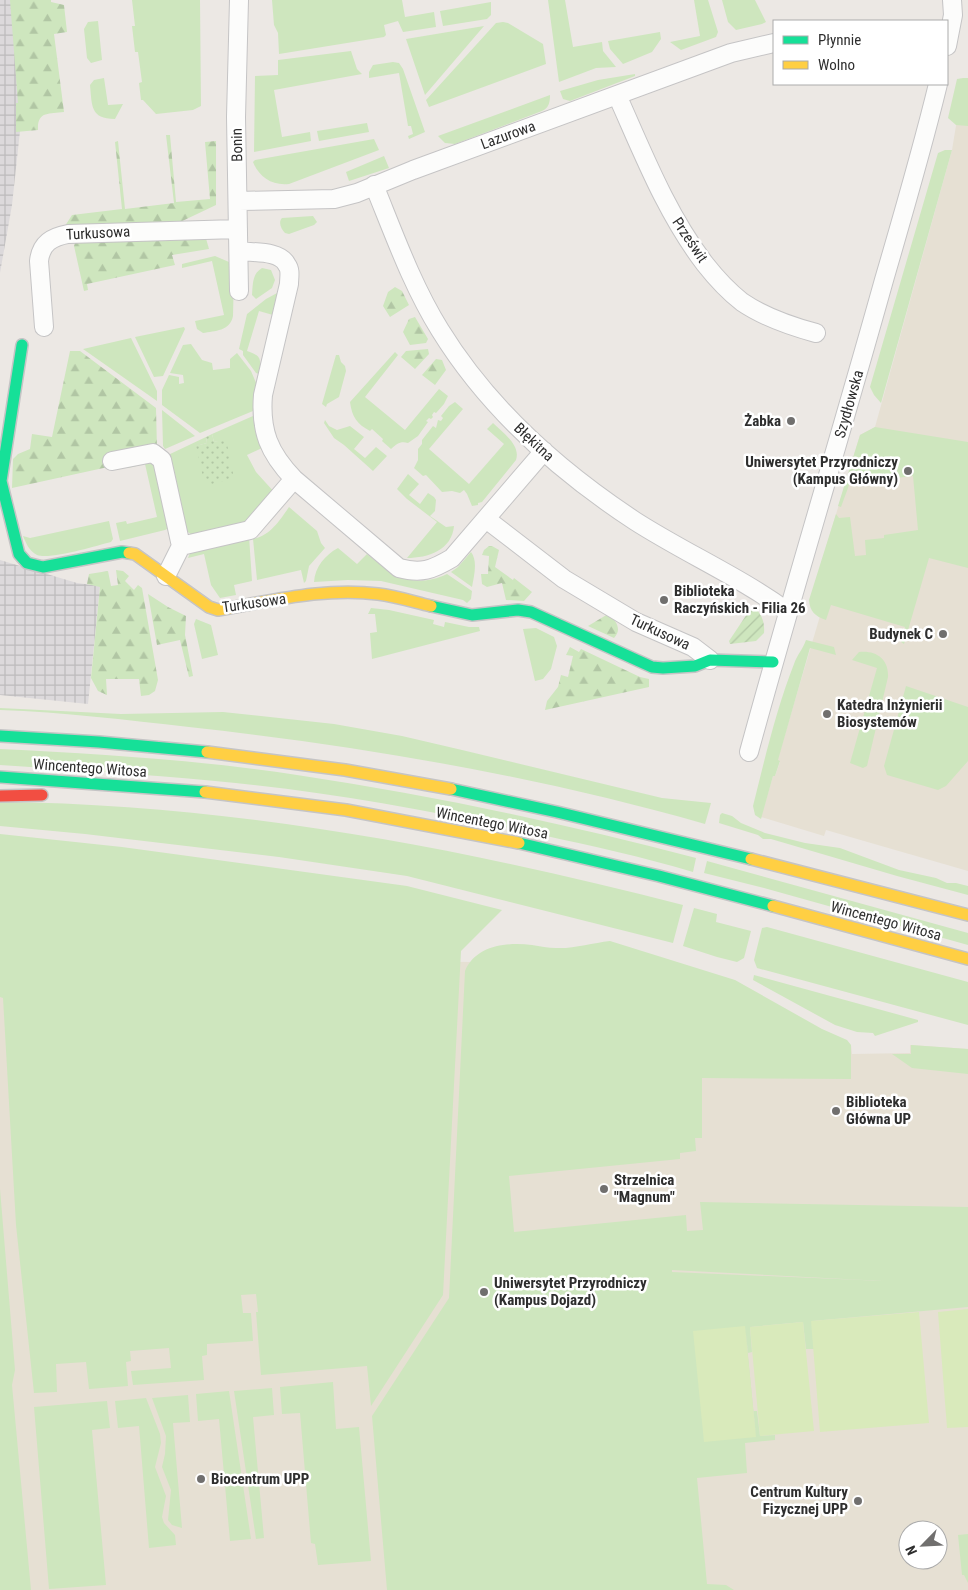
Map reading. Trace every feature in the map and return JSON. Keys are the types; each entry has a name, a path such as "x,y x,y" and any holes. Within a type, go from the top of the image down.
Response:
{"main road":[{"name":"Turkusowa","path":"22,345 1,481 17,550 21,559 33,567 43,567 122,552 135,554 209,607 218,610 310,594 345,592 379,594 472,615 518,610 531,612 652,667 696,666 710,660 774,662"},
{"name":"Wincentego Witosa","path":"0,736 138,745 281,760 392,777 558,810 900,896 968,915"},
{"name":"Wincentego Witosa","path":"0,778 82,782 192,791 355,812 534,846 642,871 968,959"},
{"path":"69,794 192,791"},
{"path":"0,796 50,794"},
{"path":"900,896 968,908"}],"street":[{"name":"Bonin","path":"239,0 236,117 239,291"},
{"path":"948,41 953,15 952,0"},
{"name":"Lazurowa","path":"238,201 334,199 357,193 731,53 773,42"},
{"name":"Szydłowska","path":"749,752 864,352 938,85"},
{"name":"Prześwit","path":"617,95 674,218 690,244 718,280 730,292 754,310 795,327 816,333"},
{"name":"Błękitna","path":"374,186 401,252 439,329 464,366 515,424 590,489 635,521 682,550 763,594 788,612"},
{"name":"Turkusowa","path":"44,327 39,260 44,245 51,239 68,234 238,229"},
{"path":"239,251 281,257 287,264 289,271 289,284 265,386 262,410 263,428 272,452 280,465 294,479 398,568 412,572 424,571 437,567 452,558 544,451"},
{"path":"112,462 153,453 162,460 181,546 166,576"},
{"path":"181,546 250,530 294,479"},
{"name":"Turkusowa","path":"486,519 564,579 636,622 693,646 710,660"}],"shaded area":[{"path":"0,0 16,0 20,131 12,205 0,273"},
{"name":"Uniwersytet Przyrodniczy (Kampus Główny)","path":"968,81 968,871 826,830 824,836 761,817 773,776 775,776 780,762 777,761 831,579 817,577 860,435 875,427 952,150 963,83"},
{"path":"0,560 77,583 100,586 88,704 0,695"},
{"name":"Uniwersytet Przyrodniczy (Kampus Dojazd)","path":"0,959 474,962 851,1045 852,1054 910,1053 910,1045 968,1049 968,1590 0,1590"}],"green space":[{"path":"10,0 51,0 51,2 64,5 67,32 54,34 64,112 42,116 38,124 38,130 16,132 16,103 18,103"},
{"path":"132,0 200,0 201,106 193,110 156,114 141,100 139,83 142,82 138,52 135,52"},
{"path":"272,0 402,0 405,17 434,12 436,27 403,32 398,21 384,25 386,35 384,37 279,54 278,33 274,25"},
{"path":"548,0 565,0 573,47 602,42 603,51 616,67 596,68 559,82"},
{"path":"694,0 708,0 718,32 716,37 681,50 670,42 700,36"},
{"path":"722,0 755,0 766,22 736,30 728,22"},
{"path":"491,2 491,15 487,19 443,26 440,11"},
{"path":"98,21 102,60 91,63 87,58 84,29 88,22"},
{"path":"496,23 508,23 543,44 546,64 429,107 426,100"},
{"path":"484,26 425,95 406,39"},
{"path":"660,32 661,39 652,52 623,64 610,49 608,41"},
{"path":"351,51 357,69 362,74 274,90 282,137 310,132 311,141 254,152 255,76 278,75 278,60"},
{"path":"399,63 403,69 425,132 409,139 408,136 413,134 411,126 408,126 399,73 369,78 369,72 373,65"},
{"path":"635,74 635,76 570,101 563,99 560,91 598,80"},
{"path":"104,78 108,105 123,104 115,119 97,114 92,105 90,85 94,80"},
{"path":"968,78 968,126 956,125 948,118 957,79"},
{"path":"550,95 549,104 542,111 455,144 445,143 438,136"},
{"path":"367,123 369,132 319,141 317,131"},
{"path":"166,135 170,135 176,202 210,199 205,142 216,141 216,205 176,224 63,229 72,215 122,209 115,142 118,141 125,209 174,203"},
{"path":"374,139 379,150 289,184 277,184 267,179 259,172 253,162 255,160"},
{"path":"952,150 881,403 870,387 938,153"},
{"path":"384,156 389,168 349,181 346,172"},
{"path":"313,216 317,222 314,225 289,234 282,230 280,225 282,218"},
{"path":"205,235 209,249 172,255 175,265 87,284 88,290 84,291 74,246 76,240"},
{"path":"215,256 229,262 234,273 233,316 229,325 217,331 203,333 197,329 195,321 224,315 212,261 182,268 182,264"},
{"path":"262,268 271,270 275,280 272,288 256,299 252,295 254,280 256,273"},
{"path":"395,287 402,291 409,305 390,317 383,306 388,292"},
{"path":"279,292 273,315 259,311 247,351 258,357 260,365 259,374 256,373 243,355 243,351 239,349 247,314 266,299"},
{"path":"415,317 428,339 426,343 410,345 403,332 409,319"},
{"path":"184,327 185,329 163,376 154,377 135,337"},
{"path":"131,338 157,391 157,401 83,349"},
{"path":"191,344 202,360 212,363 213,370 230,368 230,359 237,353 251,371 257,385 253,411 200,433 162,405 162,390 169,375 179,377 179,384 184,383 183,375 170,373 183,345"},
{"path":"428,349 429,354 415,369 401,357 406,351"},
{"path":"70,351 80,351 156,408 157,449 108,467 12,488 13,459 18,454 30,449 32,434 52,437"},
{"path":"395,352 398,355 365,397 405,430 439,389 448,396 444,404 436,413 434,412 433,417 426,421 428,422 418,436 408,443 399,443 391,449 372,429 370,431 358,423 352,412 350,402"},
{"path":"336,355 339,355 346,371 339,397 327,404 326,407 322,404"},
{"path":"436,359 442,360 446,370 435,385 422,375"},
{"path":"455,402 463,409 429,449 469,484 504,444 487,429 493,423 514,444 516,449 516,460 478,505 472,506 464,490 460,493 452,491 442,492 426,475 423,476 414,468 418,460 418,449 422,444 422,440 433,426 436,428 438,420 441,421 443,418 441,416"},
{"path":"162,410 195,436 165,449 163,446"},
{"path":"253,416 262,448 247,455 256,472 275,493 252,521 194,536 183,529 168,455 206,437 207,443 196,446 226,440 214,442 212,434"},
{"path":"325,420 329,426 337,430 350,426 364,437 354,449 365,458 376,447 387,456 373,471 334,438 324,423"},
{"path":"875,427 968,442 968,568 929,558 904,644 901,642 905,627 831,605 826,620 814,613 809,600 836,514 839,518 850,517 855,556 866,555 865,540 884,538 884,535 918,530 913,476 879,480 878,477 858,479 852,477 841,507 838,506 860,435"},
{"path":"212,434 214,442 226,439 234,478 205,486 196,446 207,443 206,437"},
{"path":"145,460 155,464 169,528 120,541 116,523 126,521 127,524 157,517 145,464 128,468 128,463"},
{"path":"408,474 419,484 409,495 420,504 428,493 434,497 436,500 435,511 430,516 446,527 454,526 449,541 444,547 431,554 415,558 407,558 437,522 397,489"},
{"path":"289,507 317,531 325,548 309,566 304,583 301,570 257,580 253,539 265,535"},
{"path":"109,521 113,539 111,542 52,556 34,553 23,536 30,538"},
{"path":"249,536 252,581 234,585 236,595 220,598 211,585 204,554 188,558 190,553 196,548"},
{"path":"489,546 499,550 495,567 513,580 514,578 532,592 524,601 506,600 502,583 487,587 482,584 481,574 488,574 489,556 482,555"},
{"path":"338,548 357,564 367,554 395,574 404,578 424,581 447,574 472,591 471,599 467,603 463,600 381,581 314,582 316,571 322,562"},
{"path":"471,552 475,564 472,587 451,572"},
{"path":"116,570 123,571 129,576 125,581 134,590 138,585 142,588 158,680 155,691 149,695 141,696 139,679 106,679 107,695 98,691 91,678 100,587 87,584 89,574 108,571 111,586 118,585"},
{"path":"148,594 186,616 185,635 193,676 189,677 180,640 157,645"},
{"path":"753,605 762,618 764,633 756,641 730,644 729,641"},
{"path":"371,608 434,620 433,624 444,627 445,622 479,627 480,631 372,659 370,633 377,632 375,614 368,614"},
{"path":"608,614 614,620 618,629 614,638 588,626"},
{"path":"196,619 211,625 218,655 202,659 194,624"},
{"path":"536,628 554,637 557,646 551,669 543,679 535,681 523,629"},
{"path":"806,640 834,647 836,655 810,648 778,760 780,761 775,776 773,776 761,819 755,815 753,806 762,770 776,716 795,661"},
{"path":"570,647 579,652 581,649 640,677 649,679 649,687 545,710 547,701 558,687 561,675 568,677 573,656 566,655"},
{"path":"859,652 876,654 884,661 888,671 867,766 863,768 850,763 877,668 852,660"},
{"path":"906,686 968,707 968,761 946,786 938,790 887,775 884,766"},
{"path":"0,708 121,714 223,712 334,724 402,736 662,798 711,803 705,824 578,791 384,753 254,735 94,717 0,710"},
{"path":"0,749 112,755 297,775 498,811 696,858 693,872 618,852 501,826 420,810 297,790 134,774 0,765"},
{"path":"0,802 86,805 259,820 431,848 516,865 683,905 673,943 407,876 279,857 0,826"},
{"path":"722,813 765,833 805,843 840,848 899,870 936,878 947,883 968,886 968,895 771,839 763,839 758,835 719,823"},
{"path":"0,834 122,847 407,886 502,910 461,951 443,1295 371,1406 367,1366 261,1375 256,1294 241,1295 243,1313 251,1313 253,1341 207,1344 207,1355 202,1356 204,1380 133,1385 131,1371 171,1368 169,1348 130,1351 131,1361 126,1362 128,1386 89,1389 86,1362 56,1364 57,1392 34,1393 16,1225 3,998 0,997"},
{"path":"707,861 968,933 968,945 704,873"},
{"path":"694,908 717,914 716,922 751,931 744,958 737,962 683,946"},
{"path":"767,927 968,982 968,1025 757,968 754,960 762,928"},
{"path":"610,941 735,980 822,1029 847,1040 851,1045 851,1079 702,1078 702,1138 695,1138 696,1151 680,1153 680,1159 509,1176 514,1232 686,1215 687,1231 703,1230 700,1202 968,1207 968,1307 812,1321 814,1349 806,1349 803,1322 750,1327 752,1352 748,1353 745,1326 753,1411 757,1411 760,1436 775,1435 775,1440 745,1443 747,1473 697,1478 707,1584 726,1585 734,1590 387,1590 372,1416 449,1298 465,971 470,962 477,956 493,947 522,944 550,948 576,947","holes":["672,1270 879,1281 672,1272"]},
{"path":"754,975 918,1020 918,1022 875,1036 873,1033 857,1032 835,1025 753,980"},
{"path":"911,1045 968,1049 968,1074 912,1068 892,1054 911,1054"},
{"path":"0,1189 15,1370 12,1385 31,1590 0,1590"},
{"path":"968,1309 968,1427 947,1428 938,1312"},
{"path":"919,1312 929,1423 820,1432 811,1321"},
{"path":"803,1322 814,1431 760,1436 750,1327"},
{"path":"745,1326 756,1437 704,1442 693,1331"},
{"path":"333,1382 336,1429 359,1427 371,1561 318,1565 315,1544 311,1543 300,1413 282,1414 280,1387"},
{"path":"272,1388 274,1415 253,1417 264,1538 256,1539 234,1391"},
{"path":"229,1391 251,1539 230,1541 219,1419 198,1421 196,1394"},
{"path":"188,1395 190,1422 173,1423 182,1528 172,1525 168,1520 171,1490 162,1467 166,1436 152,1398"},
{"path":"146,1398 160,1434 161,1443 155,1467 166,1496 162,1517 164,1523 175,1535 176,1545 149,1548 139,1426 118,1428 115,1401"},
{"path":"107,1401 110,1428 92,1430 106,1585 49,1589 34,1407"},
{"path":"968,1534 968,1583 964,1575 962,1575 958,1535"}],"traffic: fast":[{"path":"22,345 1,481 19,554 27,563 43,567 122,552 129,553"},
{"path":"431,606 472,615 518,610 531,612 652,667 695,666 710,660 773,662"},
{"path":"0,736 99,742 207,752"},
{"path":"0,777 205,792"},
{"path":"451,789 557,812 751,859"},
{"path":"519,843 659,876 773,906"}],"traffic: slow":[{"path":"129,553 135,554 209,607 218,610 298,596 338,592 385,595 431,606"},
{"path":"207,752 345,770 451,789"},
{"path":"205,792 346,810 519,843"},
{"path":"751,859 968,915"},
{"path":"773,906 968,959"}],"traffic: jam":[{"path":"0,796 42,795"}],"place":[{"name":"Żabka","path":"791,421"},
{"name":"Uniwersytet Przyrodniczy (Kampus Główny)","path":"908,471"},
{"name":"Biblioteka Raczyńskich - Filia 26","path":"664,600"},
{"name":"Budynek C","path":"943,634"},
{"name":"Katedra Inżynierii Biosystemów","path":"827,714"},
{"name":"Biblioteka Główna UP","path":"836,1111"},
{"name":"Strzelnica \"Magnum\"","path":"604,1189"},
{"name":"Uniwersytet Przyrodniczy (Kampus Dojazd)","path":"484,1292"},
{"name":"Biocentrum UPP","path":"201,1479"},
{"name":"Centrum Kultury Fizycznej UPP","path":"858,1501"}]}
